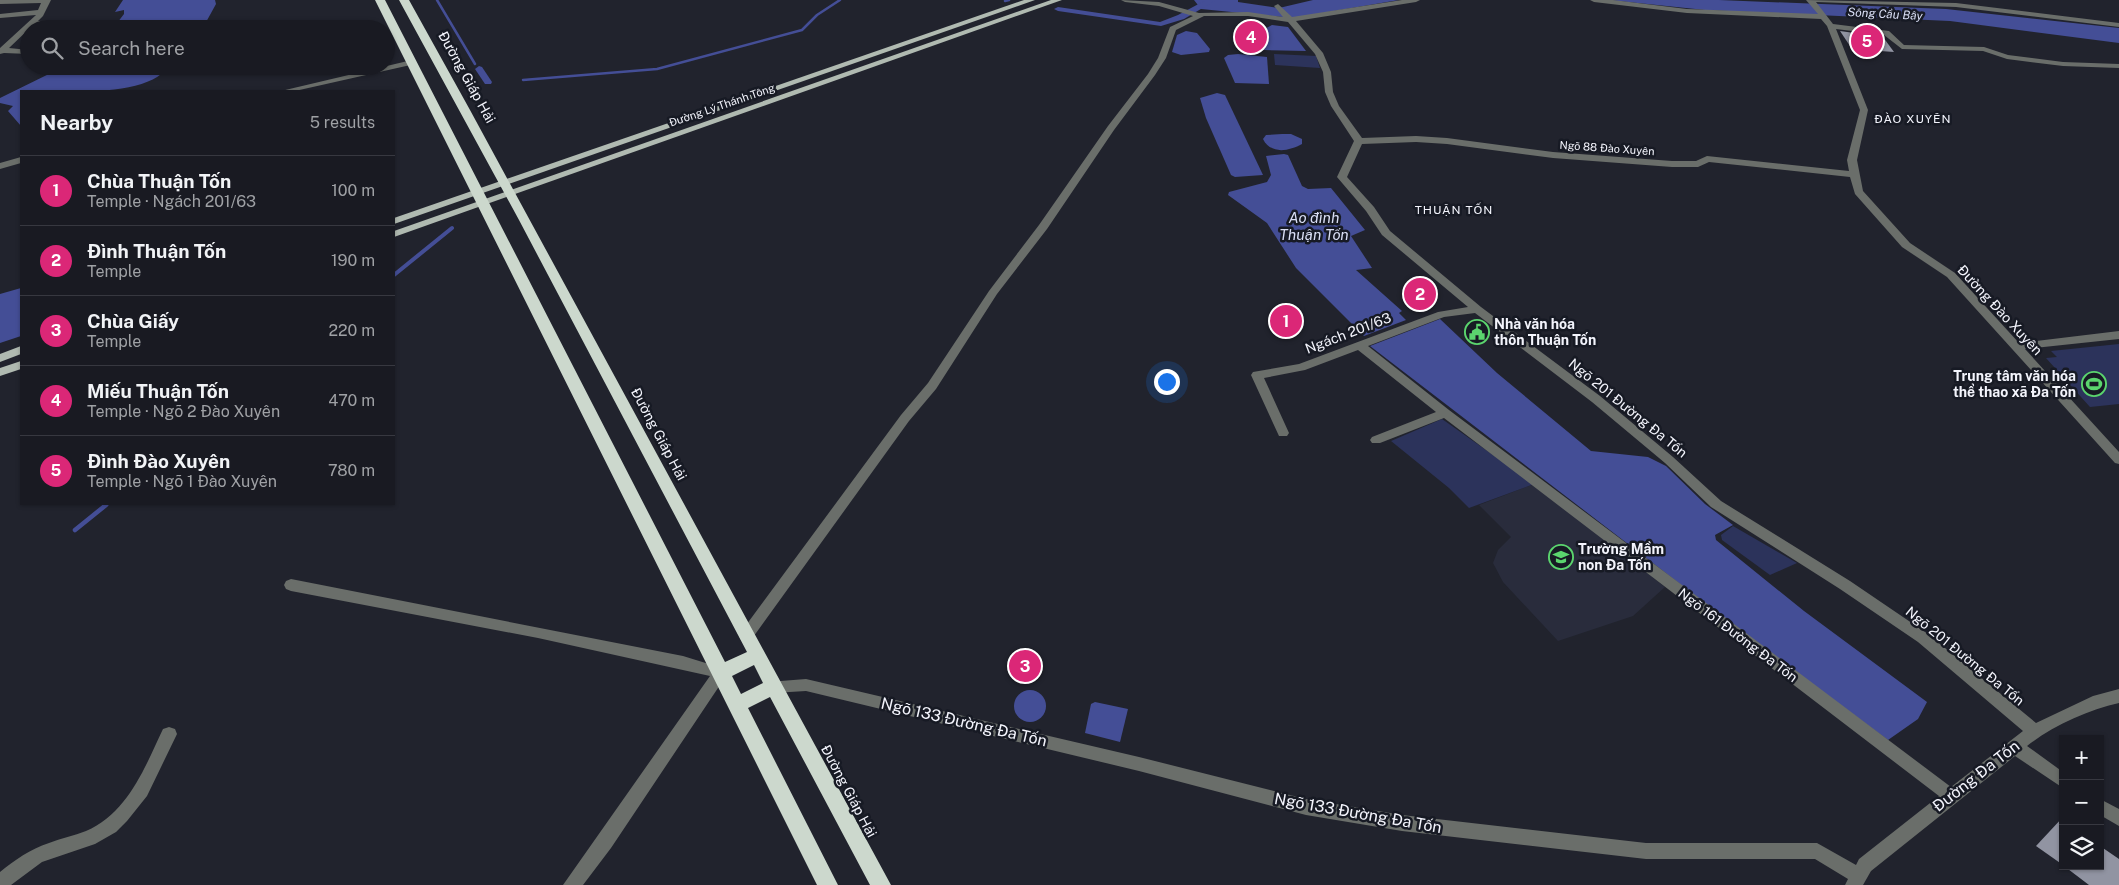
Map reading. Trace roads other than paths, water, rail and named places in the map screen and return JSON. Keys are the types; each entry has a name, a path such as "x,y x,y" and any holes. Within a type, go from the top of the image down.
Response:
{"highway":[{"name":"Đường Giáp Hải","path":"380,0 395,20"},
{"name":"Đường Giáp Hải","path":"404,0 418,52 480,197 828,885"},
{"name":"Đường Giáp Hải","path":"395,21 508,188 756,656 880,885"},
{"path":"720,672 756,656"},
{"path":"736,705 773,687"}],"main road":[{"name":"Đường Lý Thánh Tông","path":"508,188 1031,0"},
{"name":"Đường Lý Thánh Tông","path":"395,221 508,188 1058,0"},
{"name":"Đường Lý Thánh Tông","path":"395,234 480,197"},
{"path":"0,358 20,350"},
{"path":"0,372 20,365"}],"street":[{"path":"0,2 47,0 34,20"},
{"path":"1125,0 1159,4 1196,15 1232,13 1290,19 1416,0"},
{"path":"1594,0 1686,11 1828,21 1886,33 1902,47 1984,49 2007,58 2063,64 2119,66"},
{"path":"1811,1 1956,3 2119,25"},
{"name":"Đường Đào Xuyên","path":"1811,1 1828,21 1864,110 1852,160 1852,174 1858,192 1897,237 1950,275 2119,460"},
{"path":"1278,6 1322,59 1327,72 1329,92 1335,106 1359,141"},
{"path":"0,16 41,12"},
{"path":"746,636 905,418 932,386 993,293 1043,227 1111,128 1151,75 1162,58 1173,29 1196,15"},
{"path":"1,50 20,34"},
{"path":"1,50 20,51"},
{"path":"395,59 418,52"},
{"path":"288,90 340,75"},
{"name":"Ngõ 88 Đào Xuyên","path":"1359,141 1447,140 1592,158 1680,164 1698,164 1707,159 1852,174"},
{"name":"Ngõ 201 Đường Đa Tốn","path":"1359,141 1342,177 1370,209 1386,233 1478,309 1596,399 1669,460 1716,504 1846,585 1922,638 2034,731"},
{"path":"0,166 20,160"},
{"name":"Ngách 201/63","path":"1283,433 1257,375 1301,367 1442,314 1478,309"},
{"path":"2015,347 2119,335"},
{"name":"Ngõ 161 Đường Đa Tốn","path":"1359,345 1445,413 1951,796"},
{"path":"1376,440 1445,413"},
{"path":"291,585 558,635 623,651 700,665 720,672 605,842 572,885"},
{"name":"Ngõ 133 Đường Đa Tốn","path":"773,687 806,685 825,689 1139,764 1306,807 1402,823 1637,850 1817,851 1856,880"},
{"name":"Đường Đa Tốn","path":"1856,880 1864,865 2034,731 2098,701 2119,696"},
{"path":"0,883 41,854 97,835 120,817 135,801 148,780 169,734"},
{"path":"2014,746 2062,780"},
{"path":"2104,809 2119,818"}],"water":[{"path":"123,0 215,0 216,4 207,20 119,20 124,14 124,10 115,12"},
{"path":"1194,0 1238,0 1238,2 1279,8 1313,0 1399,0 1293,18 1201,9"},
{"name":"Sông Cầu Bây","path":"1609,0 1719,0 1946,9 2119,28 2119,43 1950,21 1705,10"},
{"path":"1272,25 1288,27 1306,51 1264,50 1248,38"},
{"path":"1186,31 1197,33 1210,49 1209,52 1181,55 1172,52 1177,35"},
{"path":"1238,54 1267,57 1269,84 1235,83 1224,58 1228,55"},
{"path":"47,75 160,75 142,84 107,90 20,90 20,125 8,111 13,106 0,103 0,98"},
{"path":"1217,93 1225,95 1263,175 1235,177 1231,175 1206,118 1200,98"},
{"path":"1291,134 1302,139 1302,144 1286,150 1271,148 1263,139 1266,135"},
{"name":"Ao đình Thuận Tốn","path":"1288,155 1302,186 1308,189 1331,188 1365,230 1351,236 1372,268 1356,270 1402,311 1399,313 1406,320 1364,336 1296,268 1267,223 1228,195 1229,192 1267,182 1271,175 1266,156"},
{"path":"20,288 20,336 0,343 0,294"},
{"path":"1440,319 1497,373 1591,451 1648,457 1666,466 1705,504 1733,525 1715,535 1716,540 1804,611 1927,702 1918,719 1888,740 1770,653 1370,346"},
{"path":"1030,690 1042,694 1046,706 1042,718 1030,722 1018,718 1014,706 1018,694"},
{"path":"1095,702 1128,709 1120,742 1085,733 1091,704"}],"waterway":[{"path":"437,0 475,64"},
{"path":"523,80 657,69 802,30 817,15 840,0"},
{"path":"1005,1 1009,0"},
{"path":"1058,9 1161,24 1181,17 1212,0"},
{"path":"479,69 488,82"},
{"path":"395,274 452,228"},
{"path":"75,530 106,505"}],"place":[{"name":"Miếu Thuận Tốn","path":"1251,37"},
{"name":"Đình Đào Xuyên","path":"1867,41"},
{"name":"Đình Thuận Tốn","path":"1420,294"},
{"name":"Chùa Thuận Tốn","path":"1286,321"},
{"name":"Nhà văn hóa thôn Thuận Tốn","path":"1477,332"},
{"name":"Trung tâm văn hóa thể thao xã Đa Tốn","path":"2094,384"},
{"name":"Trường Mầm non Đa Tốn","path":"1561,557"},
{"name":"Chùa Giấy","path":"1025,666"}],"district":[{"name":"ĐÀO XUYÊN","path":"1913,119"},
{"name":"THUẬN TỐN","path":"1454,210"}]}
